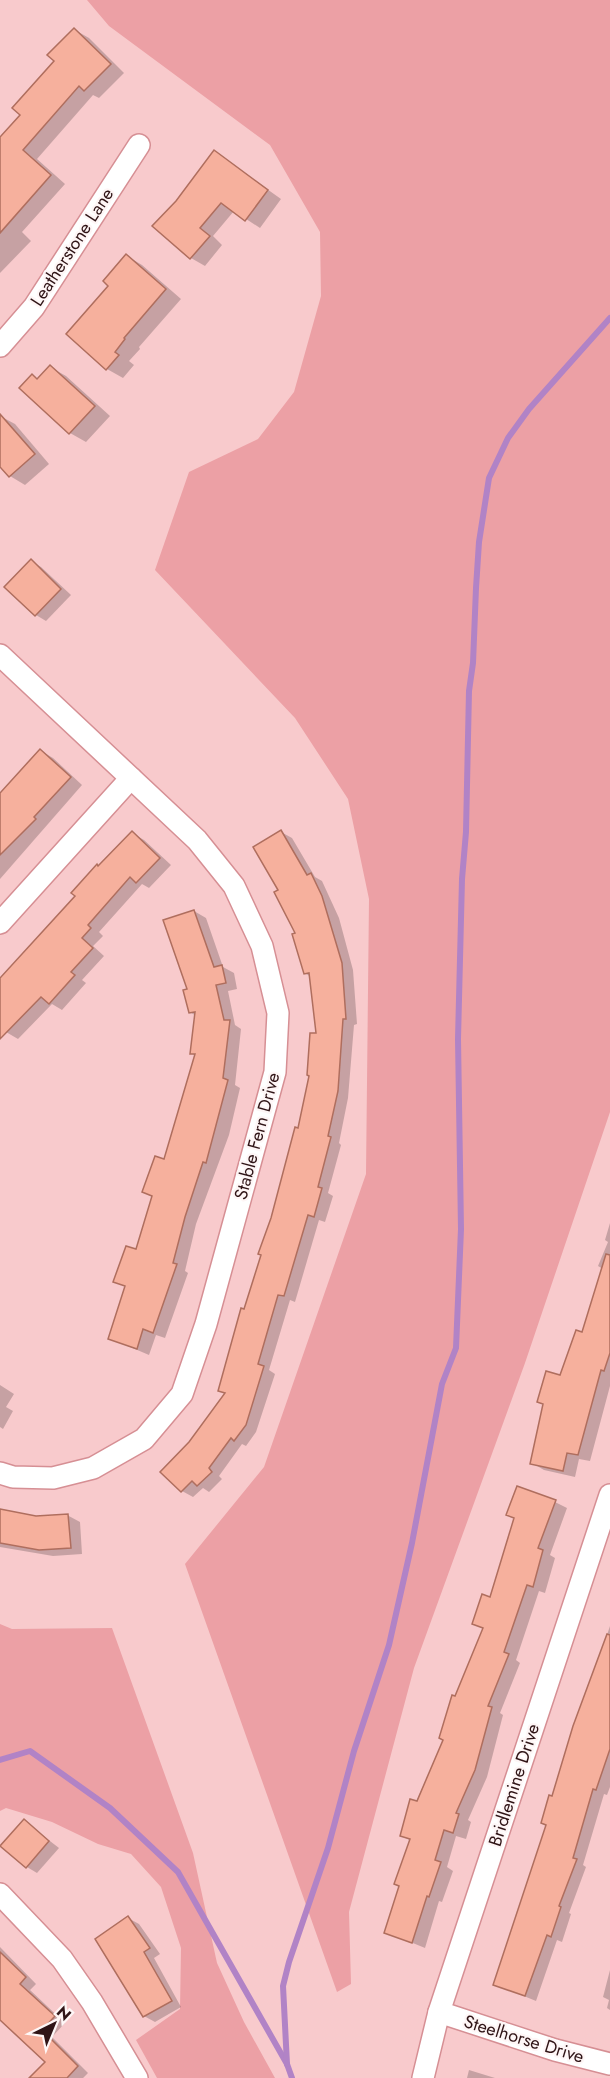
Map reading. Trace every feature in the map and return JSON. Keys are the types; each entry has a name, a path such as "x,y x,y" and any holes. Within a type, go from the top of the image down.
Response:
{"street":[{"name":"Leatherstone Lane","path":"0,346 34,307 139,145"},
{"name":"Stable Fern Drive","path":"0,655 197,840 234,886 262,946 278,1013 275,1072 206,1324 182,1394 144,1439 93,1468 53,1478 13,1477 0,1473"},
{"path":"0,923 131,778"},
{"name":"Bridlemine Drive","path":"423,2078 439,2012 610,1495"},
{"path":"0,1894 62,1959 137,2078"},
{"name":"Steelhorse Drive","path":"439,2012 555,2050 610,2064"}],"shaded area":[{"path":"87,0 610,0 610,1112 525,1363 414,1668 349,1912 351,1984 337,1992 185,1564 264,1467 366,1174 369,899 348,799 295,718 155,570 189,472 258,439 294,392 321,296 320,232 270,145 109,26"},
{"path":"0,1624 12,1629 112,1628 193,1853 217,1963 244,2022 275,2078 157,2078 136,2040 180,2009 181,1948 161,1887 131,1854 98,1844 52,1822 6,1808 0,1811"}],"building":[{"path":"74,28 111,64 84,91 79,86 23,150 51,175 0,233 0,137 20,115 12,108 54,61 47,55"},
{"path":"214,150 268,190 245,221 221,203 200,228 210,236 190,259 152,226 176,201"},
{"path":"126,254 166,289 124,338 115,352 119,355 106,370 66,334 108,286 103,281"},
{"path":"50,365 95,406 69,434 19,388 32,374 37,379"},
{"path":"0,414 35,454 9,477 0,467"},
{"path":"31,559 61,589 35,616 4,587"},
{"path":"40,749 71,777 34,817 36,819 0,855 0,793"},
{"path":"281,830 307,875 311,873 322,896 342,963 346,1019 343,1019 338,1091 328,1136 331,1137 318,1187 322,1188 314,1217 308,1215 284,1296 278,1295 258,1364 264,1366 246,1425 234,1441 231,1438 209,1468 212,1472 197,1486 192,1481 181,1492 160,1472 189,1442 225,1393 218,1391 241,1308 244,1309 261,1255 258,1254 271,1218 295,1127 298,1128 309,1076 307,1075 310,1033 316,1033 309,973 304,974 292,934 295,933 274,892 278,890 253,847"},
{"path":"132,831 160,858 136,883 130,877 88,925 91,928 82,938 93,948 71,972 75,975 49,1004 41,997 0,1039 0,978 75,896 71,893 97,864 98,866"},
{"path":"194,910 214,967 222,965 226,983 216,985 224,1020 230,1020 223,1078 228,1080 206,1163 203,1162 185,1217 173,1263 177,1264 153,1333 143,1329 137,1349 108,1339 125,1286 113,1282 126,1246 136,1249 152,1196 142,1192 155,1156 164,1159 195,1054 190,1054 195,1012 189,1013 183,990 187,989 163,920"},
{"path":"606,1254 610,1255 610,1353 604,1371 601,1370 578,1455 567,1453 563,1471 530,1464 543,1404 537,1402 546,1371 560,1375 576,1330 582,1332"},
{"path":"517,1486 556,1500 538,1548 543,1550 533,1587 527,1585 504,1652 509,1654 488,1706 492,1707 475,1770 456,1813 459,1814 453,1833 444,1830 435,1860 441,1862 412,1943 384,1933 399,1886 394,1884 410,1839 400,1836 410,1799 417,1801 443,1740 439,1738 452,1695 455,1696 483,1628 472,1624 482,1594 490,1597 514,1518 506,1515"},
{"path":"0,1509 36,1516 68,1514 71,1548 39,1550 0,1543"},
{"path":"607,1634 610,1635 610,1749 596,1790 593,1789 573,1858 577,1859 559,1906 561,1907 551,1937 547,1935 525,1996 493,1985 546,1825 541,1823 549,1795 552,1796 573,1726"},
{"path":"24,1819 49,1841 26,1868 0,1846"},
{"path":"128,1916 150,1948 144,1952 172,2001 143,2017 95,1939"},
{"path":"0,1952 26,1977 20,1984 55,2016 42,2030 78,2066 67,2078 29,2078 45,2062 0,2020"}],"waterway":[{"path":"287,2064 283,1986 328,1848 354,1751 389,1645 412,1543 442,1384 456,1348 461,1229 458,1039 469,691 473,663 479,542 489,478 508,438 529,409 610,318"},
{"path":"0,1760 30,1751 110,1808 178,1872 287,2064 292,2078"}]}
